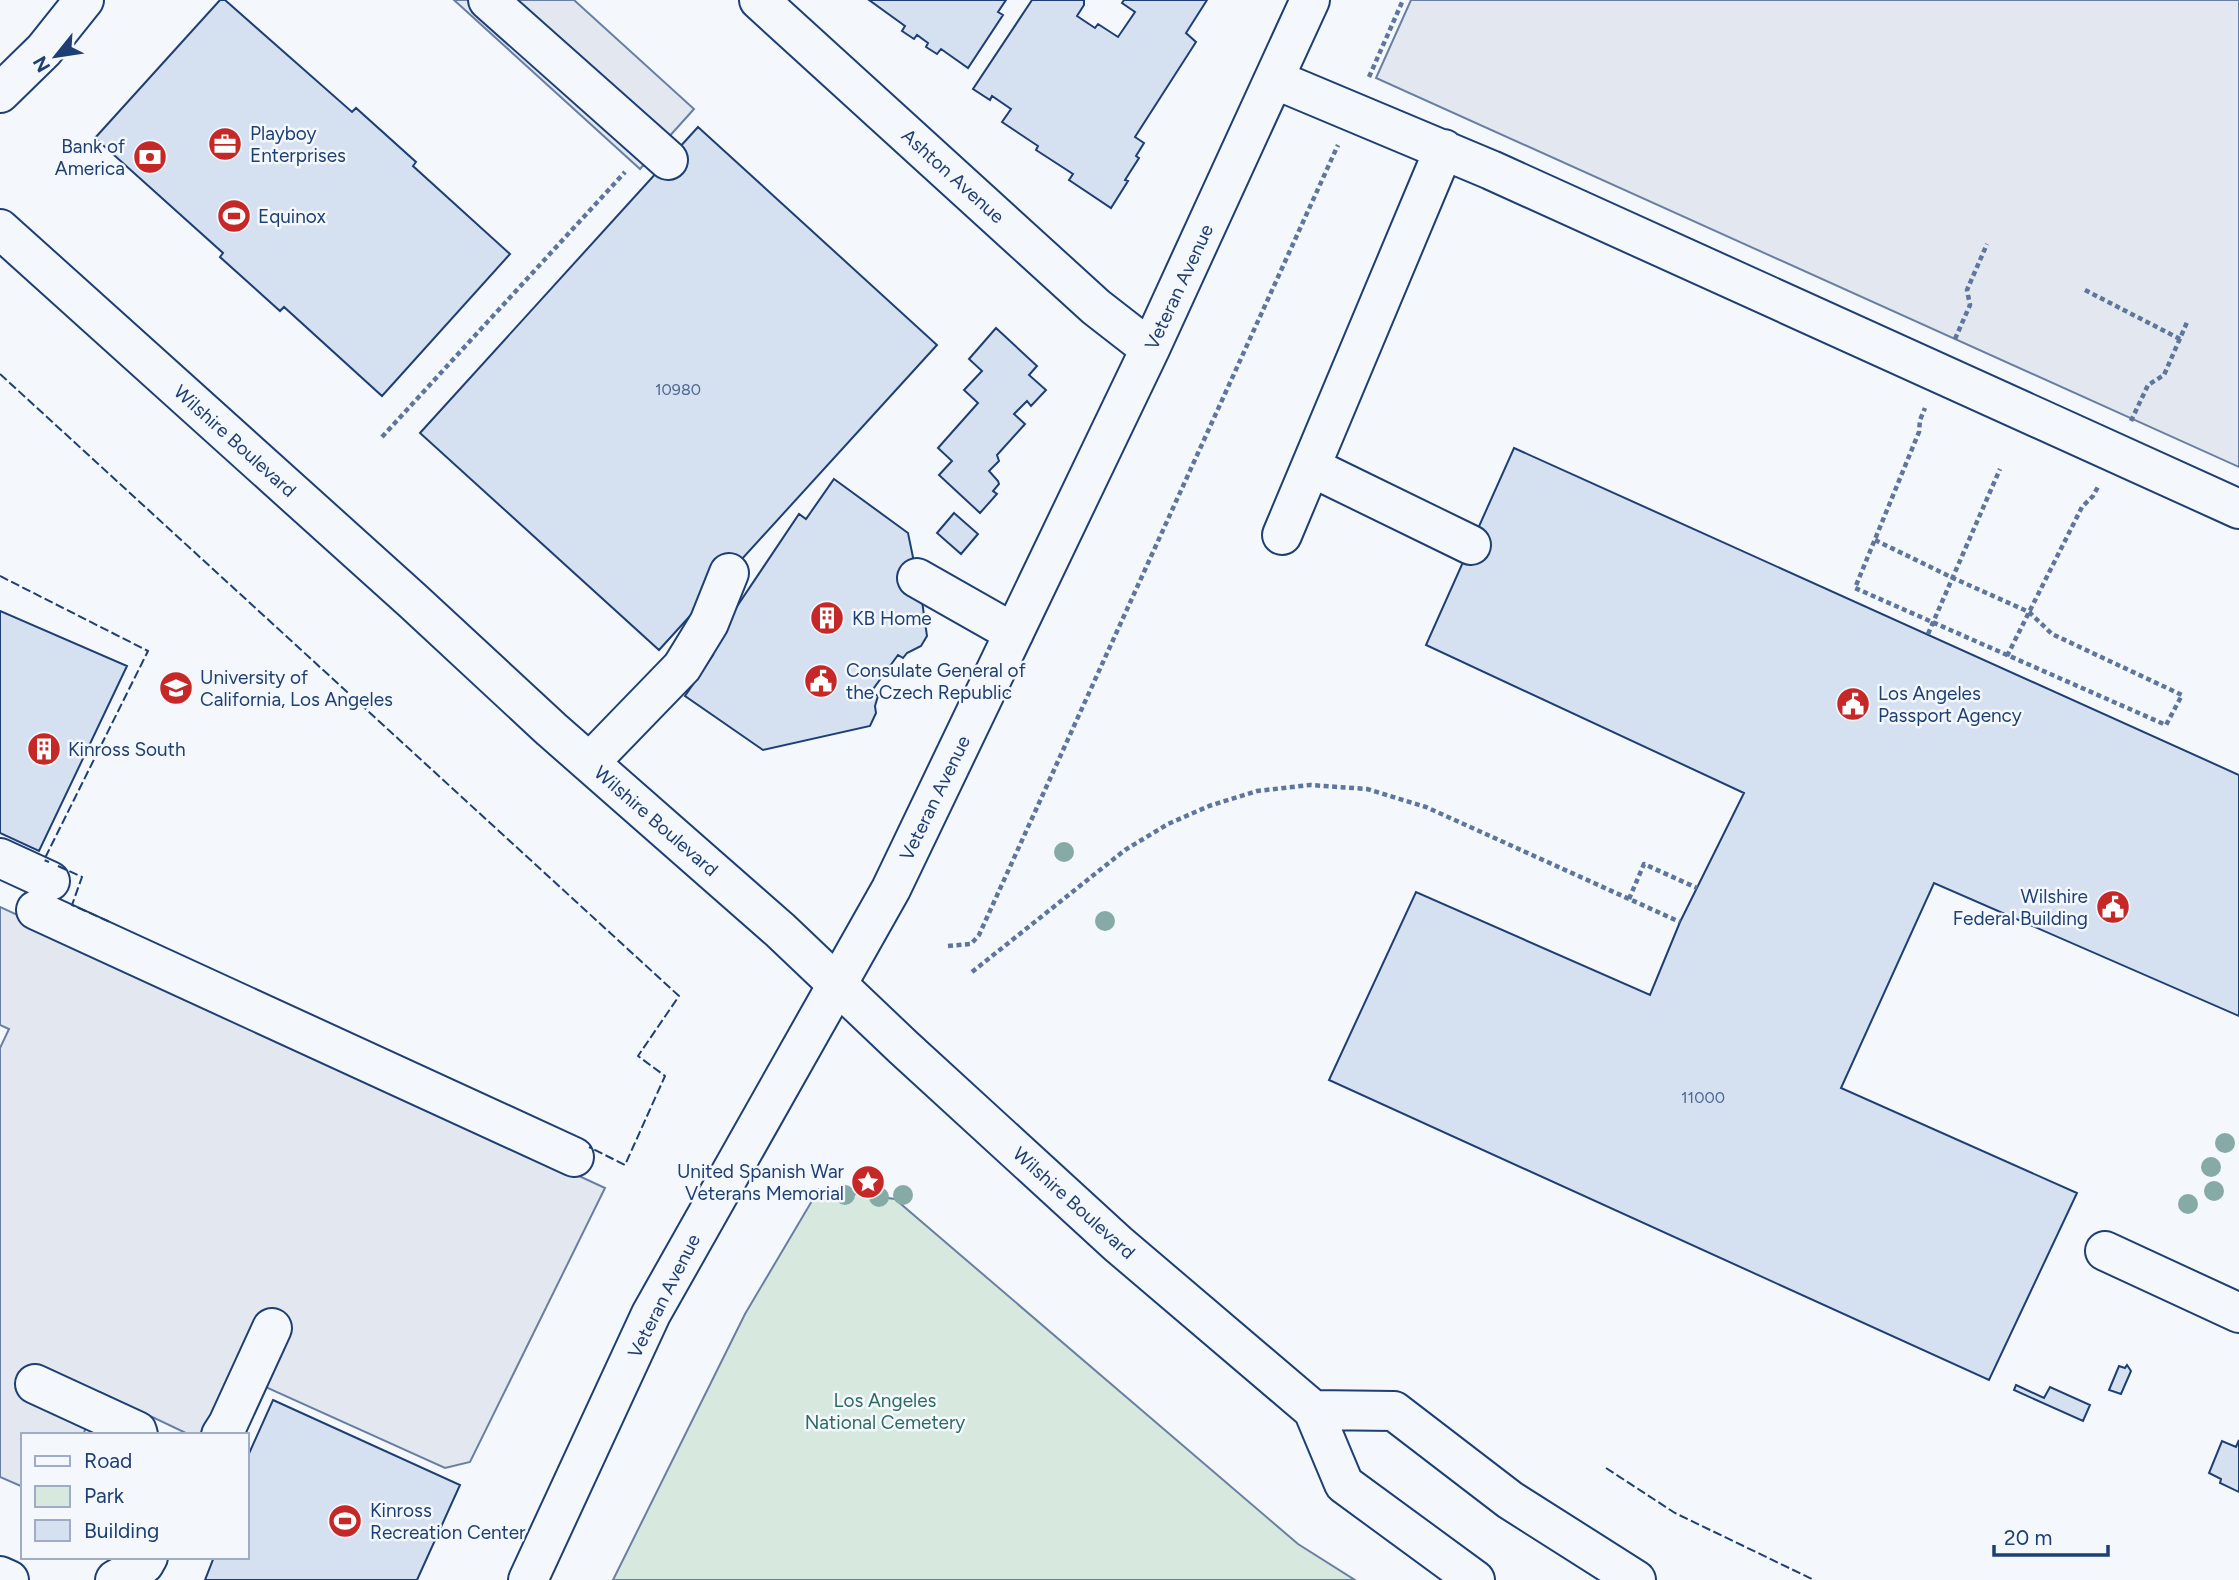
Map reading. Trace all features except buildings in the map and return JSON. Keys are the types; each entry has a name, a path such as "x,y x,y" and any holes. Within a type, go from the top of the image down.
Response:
{"street":[{"path":"0,93 44,50 84,0"},
{"path":"488,0 659,152"},
{"name":"Ashton Avenue","path":"759,0 1096,307 1150,349"},
{"name":"Veteran Avenue","path":"528,1580 651,1314 891,889 1150,349 1310,0"},
{"path":"1274,79 1444,149 2239,509"},
{"path":"1282,535 1444,149"},
{"name":"Wilshire Boulevard","path":"0,229 838,984 1118,1244 1313,1410 1344,1484 1475,1580"},
{"path":"1311,467 1471,545"},
{"path":"590,762 682,667 709,623 729,573"},
{"path":"917,578 1014,633"},
{"path":"0,858 43,896 574,1157"},
{"path":"2105,1251 2239,1312"},
{"path":"221,1433 272,1328"},
{"path":"36,1384 137,1433"},
{"path":"1313,1410 1394,1411 1510,1500 1636,1580"},
{"path":"100,1559 102,1580"},
{"path":"115,1580 144,1564 147,1559"},
{"path":"0,1576 9,1580"}],"path":[{"path":"1371,72 1404,0"},
{"path":"948,946 971,944 979,935 1341,137"},
{"path":"382,437 659,152"},
{"path":"2085,290 2180,338"},
{"path":"2007,656 2082,507 2094,496 2148,385 2164,375 2189,320"},
{"path":"1875,540 2029,612 2052,634 2182,695 2166,725 1855,588 1919,432"},
{"path":"1928,634 2000,469"},
{"path":"972,972 1125,850 1168,824 1209,806 1257,791 1310,785 1367,789 1426,807 1680,922"},
{"path":"1629,899 1644,864 1697,888"}],"green space":[{"name":"Los Angeles National Cemetery","path":"819,1189 895,1199 1298,1544 1355,1580 613,1580 745,1314"}],"shaded area":[{"path":"454,0 574,0 694,109 640,169"},
{"path":"1411,0 2239,0 2239,467 1376,78"},
{"path":"0,907 605,1188 470,1462 445,1468 257,1383 236,1433 186,1433 100,1392 84,1433 21,1433 21,1486 0,1477 0,1048 9,1029 0,1025"}],"fence":[{"path":"0,374 679,996 638,1056 665,1076 625,1165 589,1147"},
{"path":"0,576 148,651 44,860 49,862"},
{"path":"58,866 82,877 72,905 110,922"},
{"path":"1606,1468 1675,1513 1814,1580"}],"place":[{"name":"Playboy Enterprises","path":"225,144"},
{"name":"Bank of America","path":"150,157"},
{"name":"Equinox","path":"234,216"},
{"name":"KB Home","path":"827,618"},
{"name":"Consulate General of the Czech Republic","path":"821,681"},
{"name":"University of California, Los Angeles","path":"176,688"},
{"name":"Los Angeles Passport Agency","path":"1853,704"},
{"name":"Kinross South","path":"44,749"},
{"name":"Wilshire Federal Building","path":"2113,907"},
{"name":"United Spanish War Veterans Memorial","path":"868,1182"},
{"name":"Kinross Recreation Center","path":"345,1521"}]}
